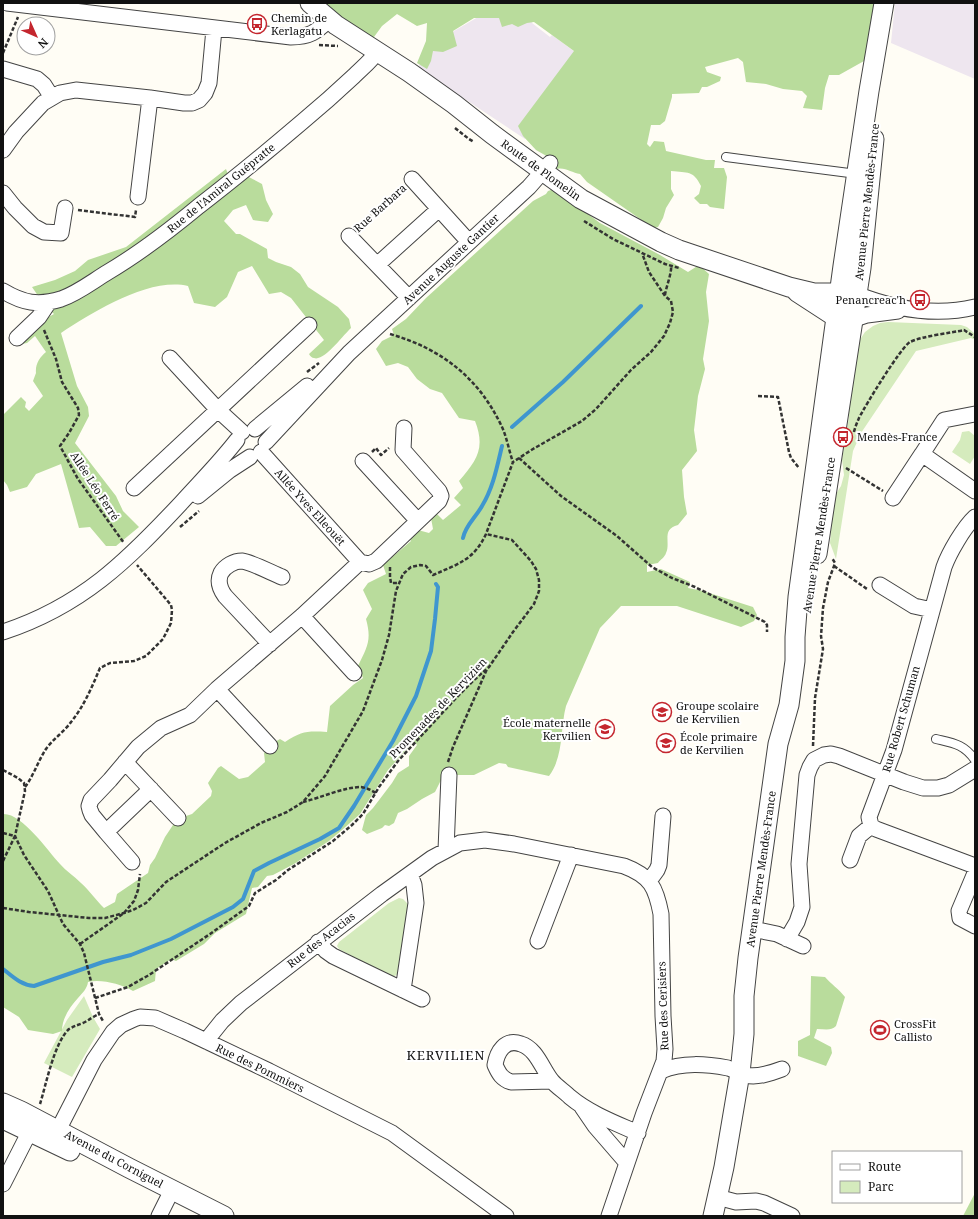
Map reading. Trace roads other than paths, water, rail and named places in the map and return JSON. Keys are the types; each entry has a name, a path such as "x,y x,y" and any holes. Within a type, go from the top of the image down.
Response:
{"street":[{"name":"Route de Plomelin","path":"310,3 329,20 352,37 454,104 500,128 546,168 597,197 634,227 661,242 679,250 789,287 814,293 848,293"},
{"name":"Avenue Pierre Mendès-France","path":"713,1216 724,1167 740,1073 744,1034 744,996 757,930 778,744 789,705 795,661 798,597 848,293 857,174 871,78 885,3"},
{"name":"Avenue Pierre Mendès-France","path":"848,293 865,235 882,58 885,3"},
{"path":"13,4 298,37 310,35 329,20"},
{"path":"3,150 16,132 43,103 51,96 60,93 76,90 192,104 202,97 208,83 214,28"},
{"name":"Rue de l'Amiral Guépratte","path":"3,291 31,303 49,302 78,291 124,263 233,180 345,84 373,58 377,52"},
{"path":"3,69 37,79 44,85 51,96"},
{"path":"138,197 150,98"},
{"name":"Avenue Auguste Gantier","path":"3,632 42,617 66,605 98,583 127,547 158,528 230,470 259,450 349,353 529,187 546,168"},
{"name":"Rue Barbara","path":"412,179 469,242"},
{"path":"3,193 28,222 44,232 61,233 65,208"},
{"path":"377,265 439,209"},
{"name":"Rue Barbara","path":"349,236 409,298"},
{"name":"Route de Plomelin","path":"789,287 844,319"},
{"path":"848,293 908,310"},
{"path":"17,338 39,317 49,302"},
{"path":"844,319 908,310 947,312 975,307"},
{"path":"134,488 309,325"},
{"name":"Avenue Auguste Gantier","path":"158,528 245,434 349,353"},
{"path":"170,358 218,410 245,434 263,434 259,450 247,456 240,451 237,444 245,434"},
{"path":"893,498 944,420 975,414"},
{"path":"132,862 92,815 89,806 91,800 138,747 161,728 190,715 217,689 302,616 360,562 369,564 376,561 439,501 441,496 439,491 403,450 404,434"},
{"name":"Allée Yves Elleouët","path":"259,450 360,562"},
{"path":"922,454 975,491"},
{"path":"363,461 418,521"},
{"name":"Rue Robert Schuman","path":"871,826 869,817 894,750 947,558 967,526 975,517"},
{"path":"270,644 225,596 220,589 219,579 226,567 235,562 241,561 282,577"},
{"path":"880,585 914,606 932,610"},
{"path":"302,616 354,673"},
{"path":"217,689 270,746"},
{"path":"787,939 797,922 802,907 799,864 800,842 807,774 814,760 824,755 831,754 914,786 930,788 949,785 975,769"},
{"path":"125,762 178,818"},
{"path":"446,850 449,775"},
{"path":"106,832 151,789"},
{"path":"649,881 659,865 663,816"},
{"path":"850,860 859,836 871,826 876,830 975,866"},
{"name":"Rue des Acacias","path":"206,1041 222,1021 240,1003 318,942 410,874 446,850 460,843 485,840 571,855 633,869 649,881"},
{"path":"538,940 571,855"},
{"path":"403,990 416,903 414,885 410,874"},
{"path":"975,874 959,911 959,916 962,921 975,926"},
{"name":"Rue des Cerisiers","path":"609,1216 644,1113 661,1071 665,1049 661,914 657,894 649,881"},
{"path":"757,930 777,934 803,946"},
{"path":"318,942 333,956 422,999"},
{"name":"Rue des Pommiers","path":"55,1136 94,1060 112,1032 121,1025 134,1019 147,1017 162,1021 206,1041 392,1134 506,1216"},
{"path":"665,1049 690,1064"},
{"path":"661,1071 677,1065 690,1064 729,1069 756,1076 782,1069"},
{"path":"552,1081 579,1103 607,1119 638,1133"},
{"name":"Avenue du Corniguel","path":"3,1103 55,1136 170,1194 224,1216"},
{"path":"579,1103 595,1126 628,1163"},
{"name":"Avenue du Corniguel","path":"3,1119 33,1122"},
{"path":"3,1184 33,1122"},
{"path":"159,1216 170,1194"},
{"name":"Avenue du Corniguel","path":"170,1194 203,1216"},
{"path":"717,1197 736,1202 756,1201 764,1203 792,1216"}],"lane":[{"name":"Avenue Pierre Mendès-France","path":"726,157 857,174"},
{"path":"936,739 967,749 975,760"}],"waterway":[{"path":"512,427 563,382 641,306"},
{"path":"463,538 466,529 480,510 489,492 502,446"},
{"path":"3,969 21,982 34,986 103,962 131,955 171,939 233,907 243,899 254,871 320,839 339,828 393,741 416,696 431,651 438,587 436,584"}],"place":[{"name":"Chemin de Kerlagatu","path":"257,24"},
{"name":"Penancreac'h","path":"920,300"},
{"name":"Mendès-France","path":"843,437"},
{"name":"Groupe scolaire de Kervilien","path":"662,712"},
{"name":"École maternelle Kervilien","path":"605,729"},
{"name":"École primaire de Kervilien","path":"666,743"},
{"name":"CrossFit Callisto","path":"880,1030"}],"district":[{"name":"KERVILIEN","path":"446,1055"}]}
